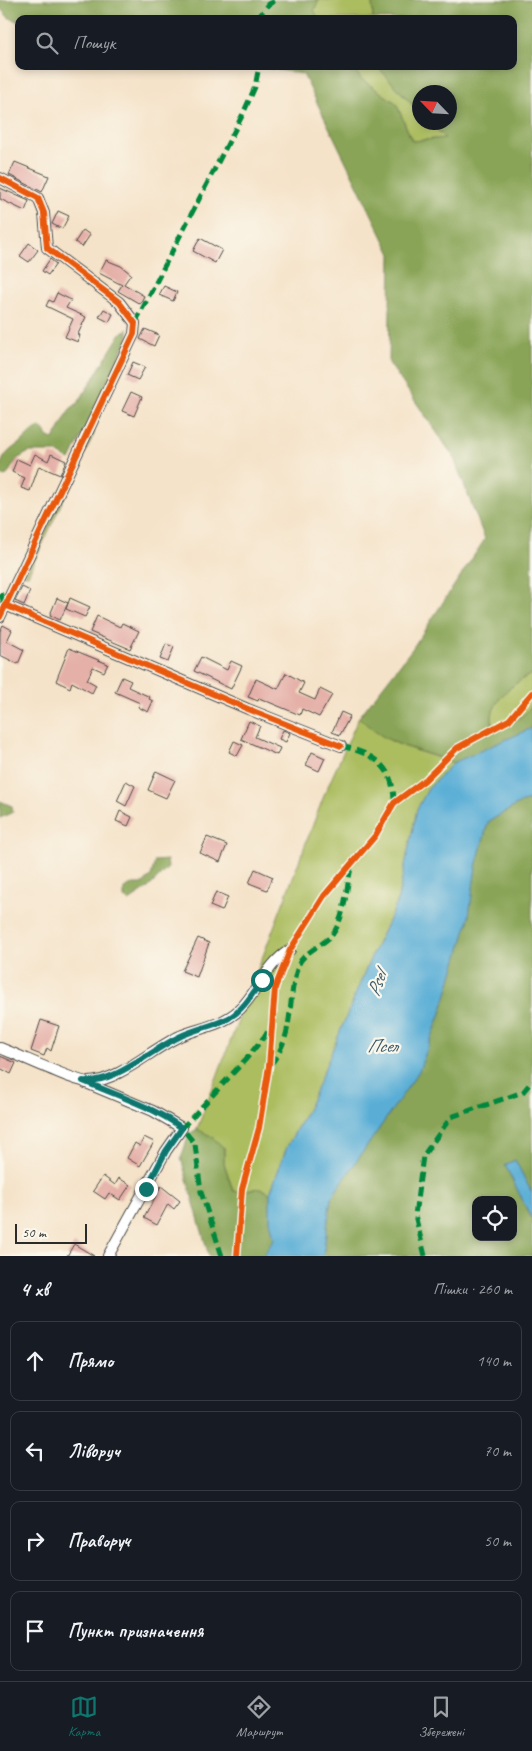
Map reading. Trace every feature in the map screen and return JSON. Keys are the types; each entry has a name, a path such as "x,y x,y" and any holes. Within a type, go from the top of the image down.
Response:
{"street":[{"path":"0,178 38,198 44,212 47,248 119,302 135,322 134,334 0,617"},
{"path":"5,605 248,709 341,746"},
{"path":"83,1081 90,1082 112,1075 178,1037 230,1017 250,997 274,962 290,950"},
{"path":"0,1048 131,1101 171,1120 182,1128 166,1151 108,1256"}],"green space":[{"path":"0,0 319,0 314,10 317,15 15,15 15,20 8,17 0,8"},
{"path":"319,0 372,0 373,15 317,15 314,10"},
{"path":"372,0 532,0 532,674 517,682 503,695 494,710 492,718 493,726 504,726 520,718 532,705 532,728 453,763 391,741 380,735 359,717 412,649 485,539 453,456 389,363 391,254 303,74 278,70 355,70 361,79 396,103 412,141 445,138 437,130 457,130 457,85 412,85 412,104 381,70 517,70 517,15 373,15"},
{"path":"355,70 381,70 412,104 412,130 437,130 446,138 412,141 396,103 361,79"},
{"path":"128,329 128,338 70,460 56,452 29,452 17,459 7,475 3,476 0,473 0,467 4,458 34,430 40,427 48,437 54,439 70,409 78,403 121,333"},
{"path":"94,431 28,575 25,575"},
{"path":"532,674 532,703 527,713 510,724 493,726 494,710 503,695 517,682"},
{"path":"359,717 380,735 392,741 453,763 428,789 417,809 397,903 371,957 310,1104 287,1147 270,1193 255,1188 233,1191 224,1163 224,1148 197,1129 325,793"},
{"path":"532,800 532,1193 515,1160 505,1165 532,1219 532,1256 323,1256 331,1198 419,1071 442,1010 468,922 476,867 488,822 522,802"},
{"path":"0,801 12,806 13,812 0,818"},
{"path":"167,860 168,868 147,889 129,901 124,898 124,889 134,884 143,884 151,876 155,861"},
{"path":"197,1129 211,1136 224,1148 224,1163 233,1191 255,1188 270,1193 270,1220 274,1239 265,1253 266,1256 209,1256 181,1158 189,1134"}],"water":[{"name":"Псел","path":"532,728 532,800 522,802 488,822 476,867 468,922 442,1010 419,1071 331,1198 323,1256 266,1256 265,1253 274,1239 270,1220 270,1193 287,1147 310,1104 371,957 397,903 417,809 428,789 453,763"},
{"path":"515,1160 532,1193 532,1219 505,1165"}],"building":[{"path":"15,162 49,176 42,192 9,175"},
{"path":"0,188 29,201 25,211 0,199"},
{"path":"58,211 69,216 62,229 52,224"},
{"path":"83,230 90,235 82,247 75,242"},
{"path":"200,238 222,250 215,263 193,251"},
{"path":"29,243 38,250 29,262 20,256"},
{"path":"50,259 56,264 48,275 42,271"},
{"path":"106,260 121,266 131,274 124,284 144,296 140,304 118,291 122,285 99,273"},
{"path":"164,286 177,292 173,301 159,295"},
{"path":"57,293 71,300 66,308 86,317 78,334 80,335 78,342 65,337 73,319 46,306 49,300 53,302"},
{"path":"104,309 113,314 109,322 99,317"},
{"path":"145,329 159,335 154,346 140,339"},
{"path":"133,362 145,367 138,380 127,375"},
{"path":"131,392 142,397 134,416 122,411"},
{"path":"35,454 48,461 51,454 66,461 60,475 39,466 30,491 21,488 25,478 12,472 17,459 30,465"},
{"path":"22,587 30,591 24,605 15,601"},
{"path":"57,598 68,603 60,620 50,615"},
{"path":"70,598 90,607 85,617 66,609"},
{"path":"97,616 120,627 122,623 139,631 130,649 90,632"},
{"path":"3,625 12,630 7,641 24,650 18,664 0,655 0,631"},
{"path":"166,644 174,647 168,662 160,659"},
{"path":"69,648 108,664 104,672 93,667 87,680 96,685 92,693 72,682 70,688 56,681"},
{"path":"201,657 227,670 231,661 242,666 231,689 194,671"},
{"path":"286,673 304,683 299,693 315,700 320,689 332,695 319,717 302,709 300,715 259,698 258,701 248,697 256,679 278,689"},
{"path":"122,677 131,681 128,687 150,697 149,699 153,701 148,712 138,707 140,703 115,692"},
{"path":"341,712 350,716 340,735 332,732"},
{"path":"249,721 260,726 255,737 280,748 277,755 241,739"},
{"path":"283,730 290,733 286,742 279,739"},
{"path":"234,741 243,745 237,756 229,752"},
{"path":"312,752 325,758 319,771 306,765"},
{"path":"156,771 175,780 166,798 148,790"},
{"path":"126,781 135,786 126,806 117,801"},
{"path":"120,811 132,817 128,826 116,821"},
{"path":"207,837 227,845 220,862 200,853"},
{"path":"255,869 273,877 267,890 249,883"},
{"path":"216,892 228,897 222,911 210,906"},
{"path":"198,938 209,943 197,977 182,971"},
{"path":"41,1020 59,1026 51,1051 47,1048 44,1056 31,1051"},
{"path":"0,1056 16,1063 11,1074 0,1068"},
{"path":"144,1137 154,1142 140,1166 127,1158 135,1143 140,1146"},
{"path":"103,1176 115,1185 119,1178 130,1185 120,1200 109,1193 105,1199 93,1191"},
{"path":"161,1186 180,1201 174,1209 168,1204 157,1225 144,1218"},
{"path":"74,1244 94,1256 67,1256"}],"marked path":[{"path":"260,15 269,4 277,0"},
{"path":"135,323 242,116 255,87 258,70"},
{"path":"0,593 5,605"},
{"path":"341,746 364,753 380,764 390,780 394,803"},
{"path":"271,1064 284,1041 294,979 300,961 328,939 336,928 340,920 351,868"},
{"path":"222,1256 201,1192 195,1144 182,1128 247,1058 271,1028"},
{"path":"425,1256 415,1215 423,1156 451,1117 523,1092 532,1081"}],"cycle path":[{"path":"0,178 38,198 44,213 47,248 119,302 135,323 134,334 0,617"},
{"path":"5,605 248,709 341,746"},
{"path":"237,1256 242,1189 259,1128 269,1066 275,988 290,950 324,896 375,836 394,803 425,780 457,748 509,720 532,693"}],"route":[{"path":"146,1189 166,1151 182,1128 171,1120 131,1101 83,1081 90,1082 112,1075 178,1037 230,1017 241,1008 262,980"}],"water label":[{"name":"Psel","path":"377,984"}]}
